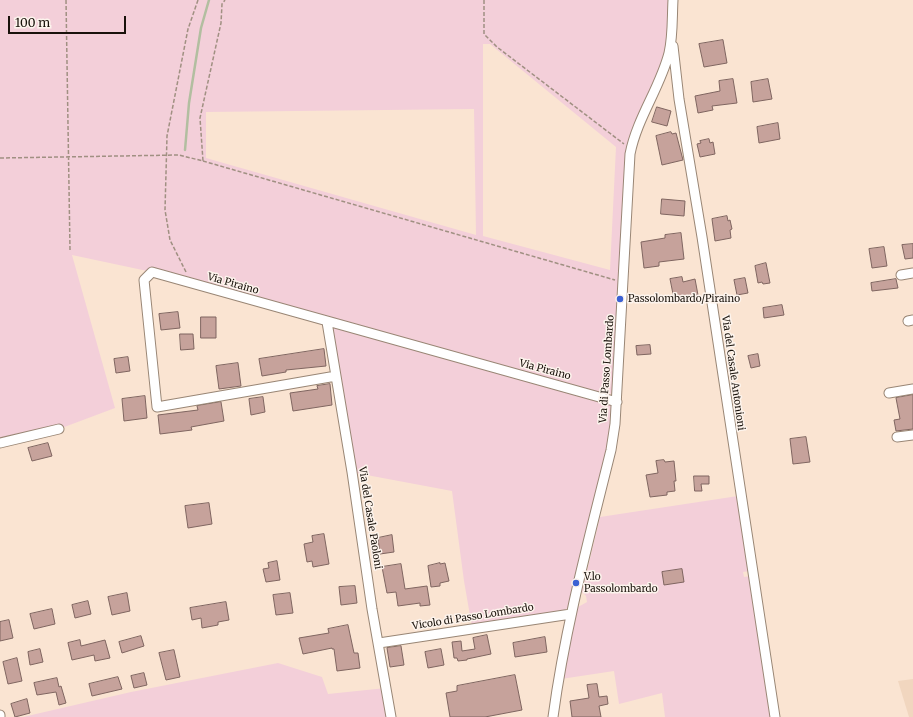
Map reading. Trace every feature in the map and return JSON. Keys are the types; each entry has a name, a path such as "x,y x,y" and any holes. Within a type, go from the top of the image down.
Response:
{"street":[{"name":"Via di Passo Lombardo","path":"553,717 558,680 571,614 611,450 615,424 624,282 628,173 631,149 668,53 672,32 673,0"},
{"name":"Via del Casale Antonioni","path":"672,32 679,99 704,244 775,717"},
{"name":"Via Piraino","path":"336,376 157,406 144,280 152,272 617,402"},
{"path":"901,275 913,273"},
{"name":"Via del Casale Paoloni","path":"327,322 372,609 391,717"},
{"path":"889,393 913,389"},
{"path":"0,443 59,429"},
{"path":"897,437 913,435"},
{"name":"Vicolo di Passo Lombardo","path":"379,643 571,614"}],"path":[{"path":"66,0 70,250"},
{"path":"188,282 186,272 170,240 165,210 166,155 167,136 188,29 198,0"},
{"path":"203,162 200,118 221,23 222,4 225,0"},
{"path":"484,0 484,34 497,47 631,149"},
{"path":"0,158 179,155 624,282"}],"shaded area":[{"path":"0,0 670,0 667,44 663,62 633,130 614,389 612,393 607,395 152,272 72,255 115,408 59,429 0,443","holes":["483,44 490,44 616,147 610,270 483,236","474,109 476,235 206,158 206,112"]},
{"path":"334,327 613,403 610,442 570,605 564,611 472,627 464,581 452,491 356,473 332,329"},
{"path":"738,496 749,571 743,572 744,577 750,576 772,717 665,717 662,693 619,704 614,671 561,679 578,607 587,602 586,596 582,592 600,517"},
{"path":"278,663 322,677 328,694 386,688 391,717 23,717 131,692"},
{"path":"913,679 913,717 909,717 898,681"}],"building":[{"path":"723,40 727,63 704,67 699,44"},
{"path":"733,79 737,103 712,106 713,110 698,113 695,96 720,91 719,81"},
{"path":"768,79 772,99 753,102 751,82"},
{"path":"657,107 671,111 667,126 652,122"},
{"path":"778,123 780,139 759,143 757,127"},
{"path":"671,132 672,134 676,133 683,160 662,165 656,136"},
{"path":"709,139 710,143 713,142 715,154 700,157 697,144 701,143 700,141"},
{"path":"662,199 685,201 684,216 661,214"},
{"path":"727,216 728,221 730,220 732,229 730,230 731,238 715,241 712,219"},
{"path":"681,233 684,259 659,262 659,266 644,268 641,242 665,238 665,235"},
{"path":"913,244 913,258 905,259 902,245"},
{"path":"884,247 887,266 872,268 869,249"},
{"path":"766,263 770,283 758,283 755,266"},
{"path":"682,277 683,282 695,279 698,295 674,299 670,279"},
{"path":"745,278 748,293 737,295 734,280"},
{"path":"896,279 898,288 872,291 871,283"},
{"path":"782,305 784,315 764,318 763,308"},
{"path":"178,312 180,328 161,330 159,314"},
{"path":"201,317 216,317 216,338 201,338"},
{"path":"180,334 193,334 194,349 181,350"},
{"path":"650,345 651,354 637,355 636,346"},
{"path":"324,349 326,366 286,370 286,372 262,376 259,359"},
{"path":"758,354 760,366 751,368 748,356"},
{"path":"128,357 130,371 116,373 114,359"},
{"path":"238,363 241,386 219,389 216,366"},
{"path":"330,384 332,405 293,411 290,393 318,389 317,386"},
{"path":"913,395 913,429 896,431 894,420 900,419 896,398"},
{"path":"145,396 147,418 124,421 122,399"},
{"path":"263,397 265,412 251,415 249,399"},
{"path":"221,402 224,421 191,427 192,430 160,434 158,415 198,410 197,406"},
{"path":"806,437 810,462 793,464 790,439"},
{"path":"48,443 52,456 32,461 28,448"},
{"path":"664,460 665,462 674,461 676,481 674,481 675,491 667,492 667,495 650,497 646,475 658,473 656,461"},
{"path":"694,476 709,476 709,484 701,484 702,491 695,491"},
{"path":"209,503 212,524 188,528 185,506"},
{"path":"324,534 329,564 313,567 312,561 307,562 304,544 313,542 312,536"},
{"path":"392,535 394,552 380,554 378,538"},
{"path":"277,561 280,580 266,582 263,569 269,568 268,563"},
{"path":"445,563 449,581 440,583 440,586 431,587 428,566"},
{"path":"401,564 405,589 427,586 430,605 420,606 420,603 398,606 396,592 387,593 382,567"},
{"path":"682,569 684,582 664,585 662,572"},
{"path":"355,586 357,603 341,605 339,587"},
{"path":"127,593 130,611 112,615 108,597"},
{"path":"290,593 293,613 276,615 273,595"},
{"path":"88,601 91,614 75,618 72,605"},
{"path":"226,602 229,620 218,622 218,625 202,628 201,618 192,620 190,608"},
{"path":"52,609 55,624 34,629 30,614"},
{"path":"9,620 13,638 0,641 0,622"},
{"path":"348,625 354,653 358,653 360,668 337,671 334,649 332,648 303,654 299,638 329,633 328,629"},
{"path":"487,635 491,654 458,661 457,658 454,658 452,642 461,641 462,651 475,649 473,638"},
{"path":"141,636 144,646 122,653 119,642"},
{"path":"545,637 547,652 515,657 513,643"},
{"path":"80,640 81,646 105,640 110,658 95,661 94,655 72,660 68,643"},
{"path":"401,646 404,665 390,667 387,648"},
{"path":"40,649 43,662 30,665 28,652"},
{"path":"441,649 444,665 428,668 425,652"},
{"path":"174,650 180,677 166,680 159,653"},
{"path":"17,658 22,681 8,684 3,662"},
{"path":"144,673 147,685 134,688 131,676"},
{"path":"515,675 522,710 485,717 450,717 446,693 457,691 457,686"},
{"path":"118,677 122,689 92,696 89,684"},
{"path":"57,678 66,703 59,705 56,692 37,695 34,683"},
{"path":"597,684 599,697 607,696 608,704 599,706 601,717 572,717 570,701 589,698 587,685"},
{"path":"27,699 30,713 15,717 11,704"}],"waterway":[{"path":"185,150 189,103 201,28 209,0"}],"place":[{"name":"Passolombardo/Piraino","path":"620,299"},
{"name":"V.lo Passolombardo","path":"576,583"}]}
